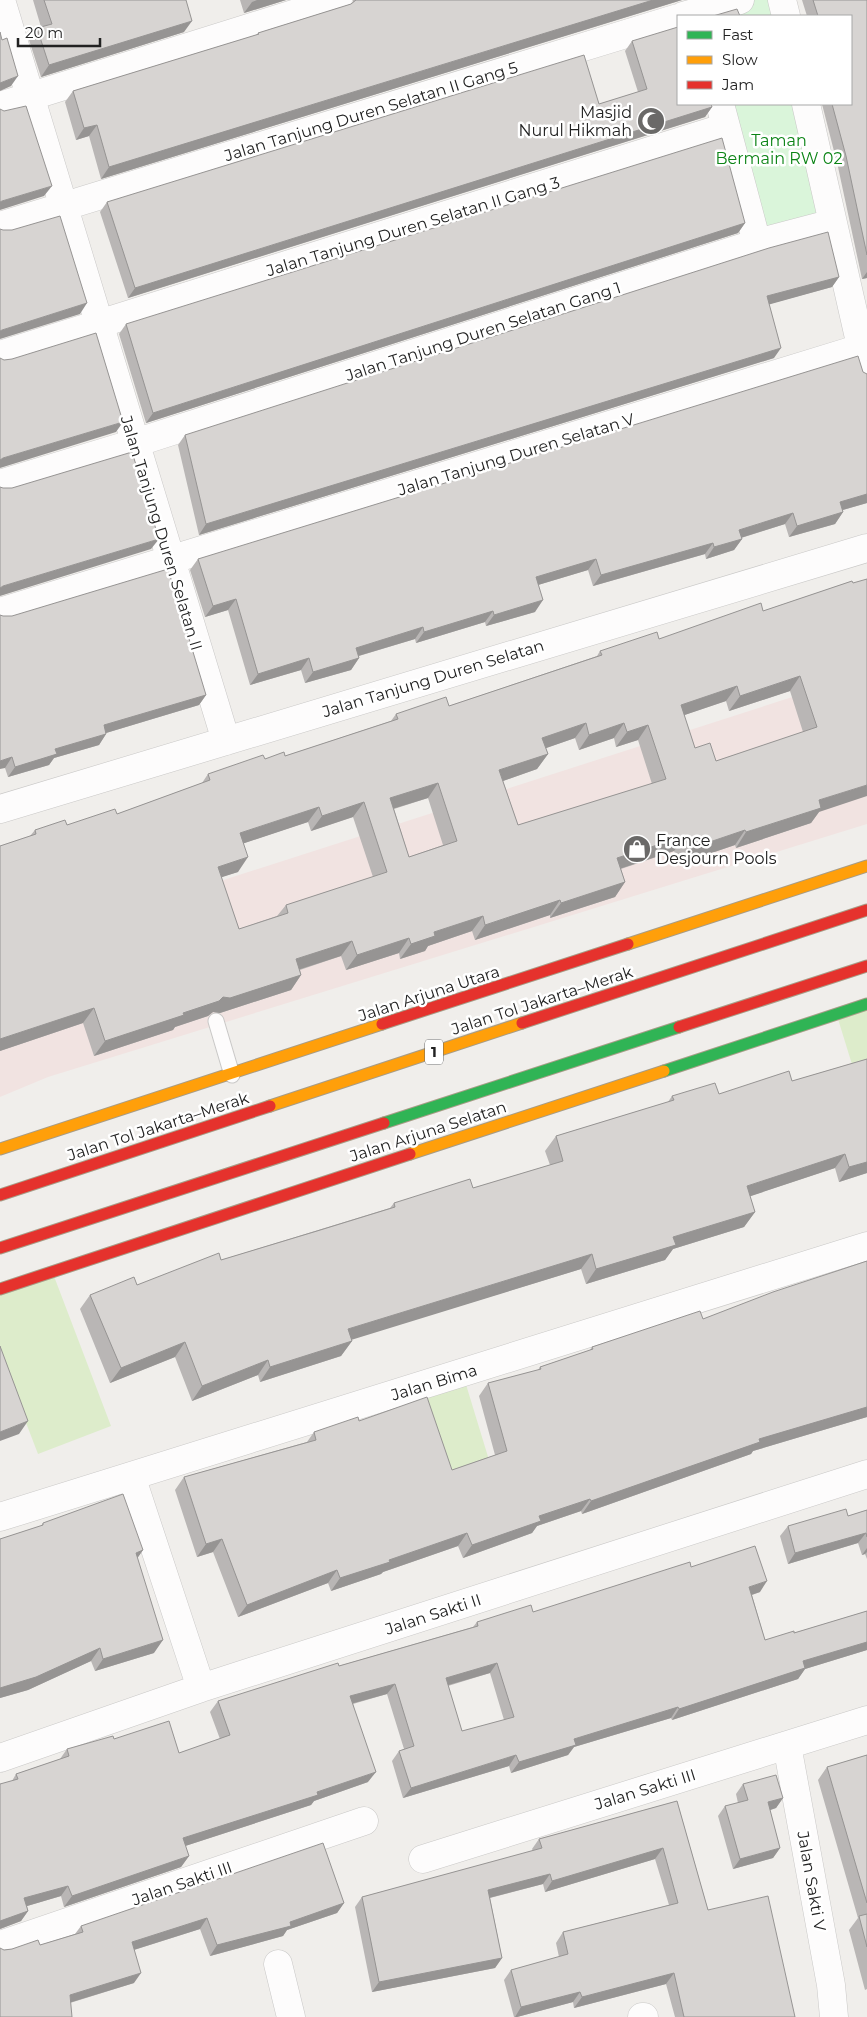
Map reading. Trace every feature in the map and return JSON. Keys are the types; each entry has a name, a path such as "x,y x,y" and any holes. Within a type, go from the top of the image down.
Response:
{"main road":[{"name":"Jalan Arjuna Utara","path":"0,1149 232,1075 867,866"},
{"name":"Jalan Tol Jakarta–Merak","path":"0,1195 867,910"},
{"path":"0,1248 867,966"},
{"name":"Jalan Arjuna Selatan","path":"0,1289 867,1004"}],"street":[{"name":"Jalan Tanjung Duren Selatan II","path":"1,0 226,741"},
{"path":"0,106 338,0"},
{"path":"691,15 740,0"},
{"path":"782,0 786,15"},
{"name":"Jalan Tanjung Duren Selatan II Gang 5","path":"0,226 677,19"},
{"path":"806,105 864,360"},
{"path":"723,116 757,244"},
{"name":"Jalan Tanjung Duren Selatan II Gang 3","path":"99,325 723,116"},
{"name":"Jalan Tanjung Duren Selatan Gang 1","path":"0,484 135,443 757,244 833,223"},
{"path":"0,355 99,325"},
{"name":"Jalan Tanjung Duren Selatan V","path":"0,612 171,560 864,360"},
{"name":"Jalan Tanjung Duren Selatan","path":"0,809 867,548"},
{"name":"Jalan Bima","path":"0,1517 867,1246"},
{"name":"Jalan Sakti II","path":"0,1758 201,1688 867,1474"},
{"path":"131,1476 201,1688"},
{"name":"Jalan Sakti III","path":"423,1859 867,1720"},
{"name":"Jalan Sakti V","path":"787,1745 829,1977 834,2017"},
{"name":"Jalan Sakti III","path":"0,1945 364,1821"},
{"path":"278,1964 291,2017"}],"lane":[{"path":"216,1021 232,1075"}],"shaded area":[{"path":"867,673 867,824 48,1077 0,1097 0,952"}],"green space":[{"path":"747,0 789,0 793,15 702,15"},
{"name":"Taman Bermain RW 02","path":"723,105 812,105 838,216 759,240"},
{"path":"867,1010 867,1113 838,1019"},
{"path":"52,1271 111,1426 38,1454 0,1355 0,1291"},
{"path":"464,1378 489,1460 443,1474 419,1392"}],"building":[{"path":"44,0 186,0 192,21 49,65 37,28 52,24"},
{"path":"356,0 653,0 109,167 97,125 84,128 73,91 259,34 351,4"},
{"path":"813,0 867,0 867,255 846,156 832,105 852,105 852,15 818,15"},
{"path":"737,9 740,15 716,15"},
{"path":"677,27 677,105 711,105 712,107 135,288 107,202 584,55 599,104 647,89 632,41"},
{"path":"0,32 2,40 7,38 18,76 0,83"},
{"path":"26,106 52,186 0,202 0,109 4,111"},
{"path":"722,138 745,223 153,413 126,324"},
{"path":"60,216 87,303 0,331 0,229 12,230"},
{"path":"828,232 839,277 767,296 781,348 206,524 185,435 769,248"},
{"path":"96,333 123,422 0,460 0,358 4,360 12,359"},
{"path":"858,356 863,372 867,374 867,494 840,502 843,512 797,526 793,513 739,530 742,539 714,547 713,543 601,575 596,559 536,577 543,600 494,615 493,611 424,632 423,627 356,648 359,658 313,672 309,658 258,674 236,599 213,606 198,559"},
{"path":"132,452 159,539 0,588 0,487 12,488"},
{"path":"168,569 206,695 104,725 106,734 55,749 57,754 15,767 12,757 0,761 0,615 12,616"},
{"path":"867,579 867,785 819,800 821,808 746,832 745,830 689,849 685,836 617,858 625,882 561,903 560,900 485,925 483,916 434,932 435,936 411,944 409,938 357,955 352,941 296,959 301,975 230,998 223,997 219,1001 183,1013 184,1015 105,1041 94,1008 0,1039 0,846 36,834 35,830 65,820 67,825 115,809 117,814 210,780 208,774 263,755 265,759 284,752 285,756 398,719 396,714 446,697 449,706 602,655 600,651 657,632 659,639 761,603 763,611 852,581 853,583","holes":["800,676 817,727 716,761 710,743 695,748 681,705 737,686 740,696","586,723 589,735 624,723 627,732 648,725 666,779 518,825 499,770 548,754 542,738","438,783 457,841 409,857 390,798","364,802 387,872 286,905 288,913 239,929 218,867 248,857 240,833 319,807 322,816"]},
{"path":"867,1059 867,1162 849,1167 845,1154 747,1186 755,1212 673,1237 676,1245 596,1269 592,1254 348,1329 352,1341 270,1367 268,1360 202,1386 185,1342 121,1368 90,1295 134,1277 137,1285 219,1253 221,1260 317,1231 395,1207 394,1203 470,1179 473,1188 563,1161 556,1136 674,1100 672,1096 715,1083 719,1094 789,1071 792,1081"},
{"path":"867,1261 867,1407 759,1439 760,1442 591,1501 590,1499 539,1516 541,1521 472,1545 467,1533 389,1560 390,1562 340,1578 337,1570 247,1605 222,1539 206,1544 184,1477 316,1440 314,1432 358,1417 359,1421 427,1397 452,1470 507,1451 488,1383 541,1369 540,1367 593,1349 592,1347 700,1311 703,1319 773,1292"},
{"path":"0,1346 28,1421 0,1432"},
{"path":"123,1494 143,1550 136,1553 163,1640 103,1659 100,1648 36,1677 0,1688 0,1539 43,1525 43,1523"},
{"path":"846,1509 848,1516 867,1510 867,1537 866,1533 795,1553 788,1526"},
{"path":"755,1546 767,1581 749,1587 765,1640 867,1611 867,1642 803,1661 805,1668 679,1709 678,1707 574,1739 576,1745 519,1762 516,1755 411,1788 399,1751 414,1746 395,1684 350,1696 376,1772 317,1792 318,1795 183,1838 189,1856 72,1896 68,1886 24,1898 28,1911 0,1921 0,1784 18,1779 16,1774 69,1756 67,1749 113,1736 114,1739 169,1721 179,1753 230,1735 218,1701 338,1663 339,1666 478,1626 477,1622 531,1605 533,1612 690,1562 691,1567","holes":["497,1663 514,1717 462,1731 446,1678"]},
{"path":"867,1755 867,1903 827,1767"},
{"path":"776,1775 783,1798 768,1802 780,1848 740,1859 725,1806 748,1800 743,1784"},
{"path":"677,1801 708,1910 768,1896 795,2017 684,2017 674,1973 582,1997 580,1992 521,2007 511,1970 568,1954 563,1932 678,1903 663,1848 552,1881 550,1874 488,1890 502,1958 379,1982 362,1897 542,1848 539,1839"},
{"path":"323,1843 344,1903 290,1922 291,1926 217,1945 207,1918 132,1942 141,1973 70,1995 72,2017 0,2017 0,1948 4,1950 12,1949 38,1940 40,1945 83,1932 81,1926"},
{"path":"867,1914 867,1947 859,1916"}],"traffic: fast":[{"path":"664,1071 867,1004"},
{"path":"384,1123 679,1027"}],"traffic: slow":[{"path":"628,944 867,866"},
{"path":"270,1106 522,1023"},
{"path":"0,1149 382,1024"},
{"path":"410,1154 664,1071"}],"traffic: jam":[{"path":"522,1023 867,910"},
{"path":"382,1024 628,944"},
{"path":"679,1027 867,966"},
{"path":"0,1195 270,1106"},
{"path":"0,1248 384,1123"},
{"path":"0,1289 410,1154"}],"place":[{"name":"Masjid Nurul Hikmah","path":"651,121"},
{"name":"France Desjourn Pools","path":"637,849"}]}
